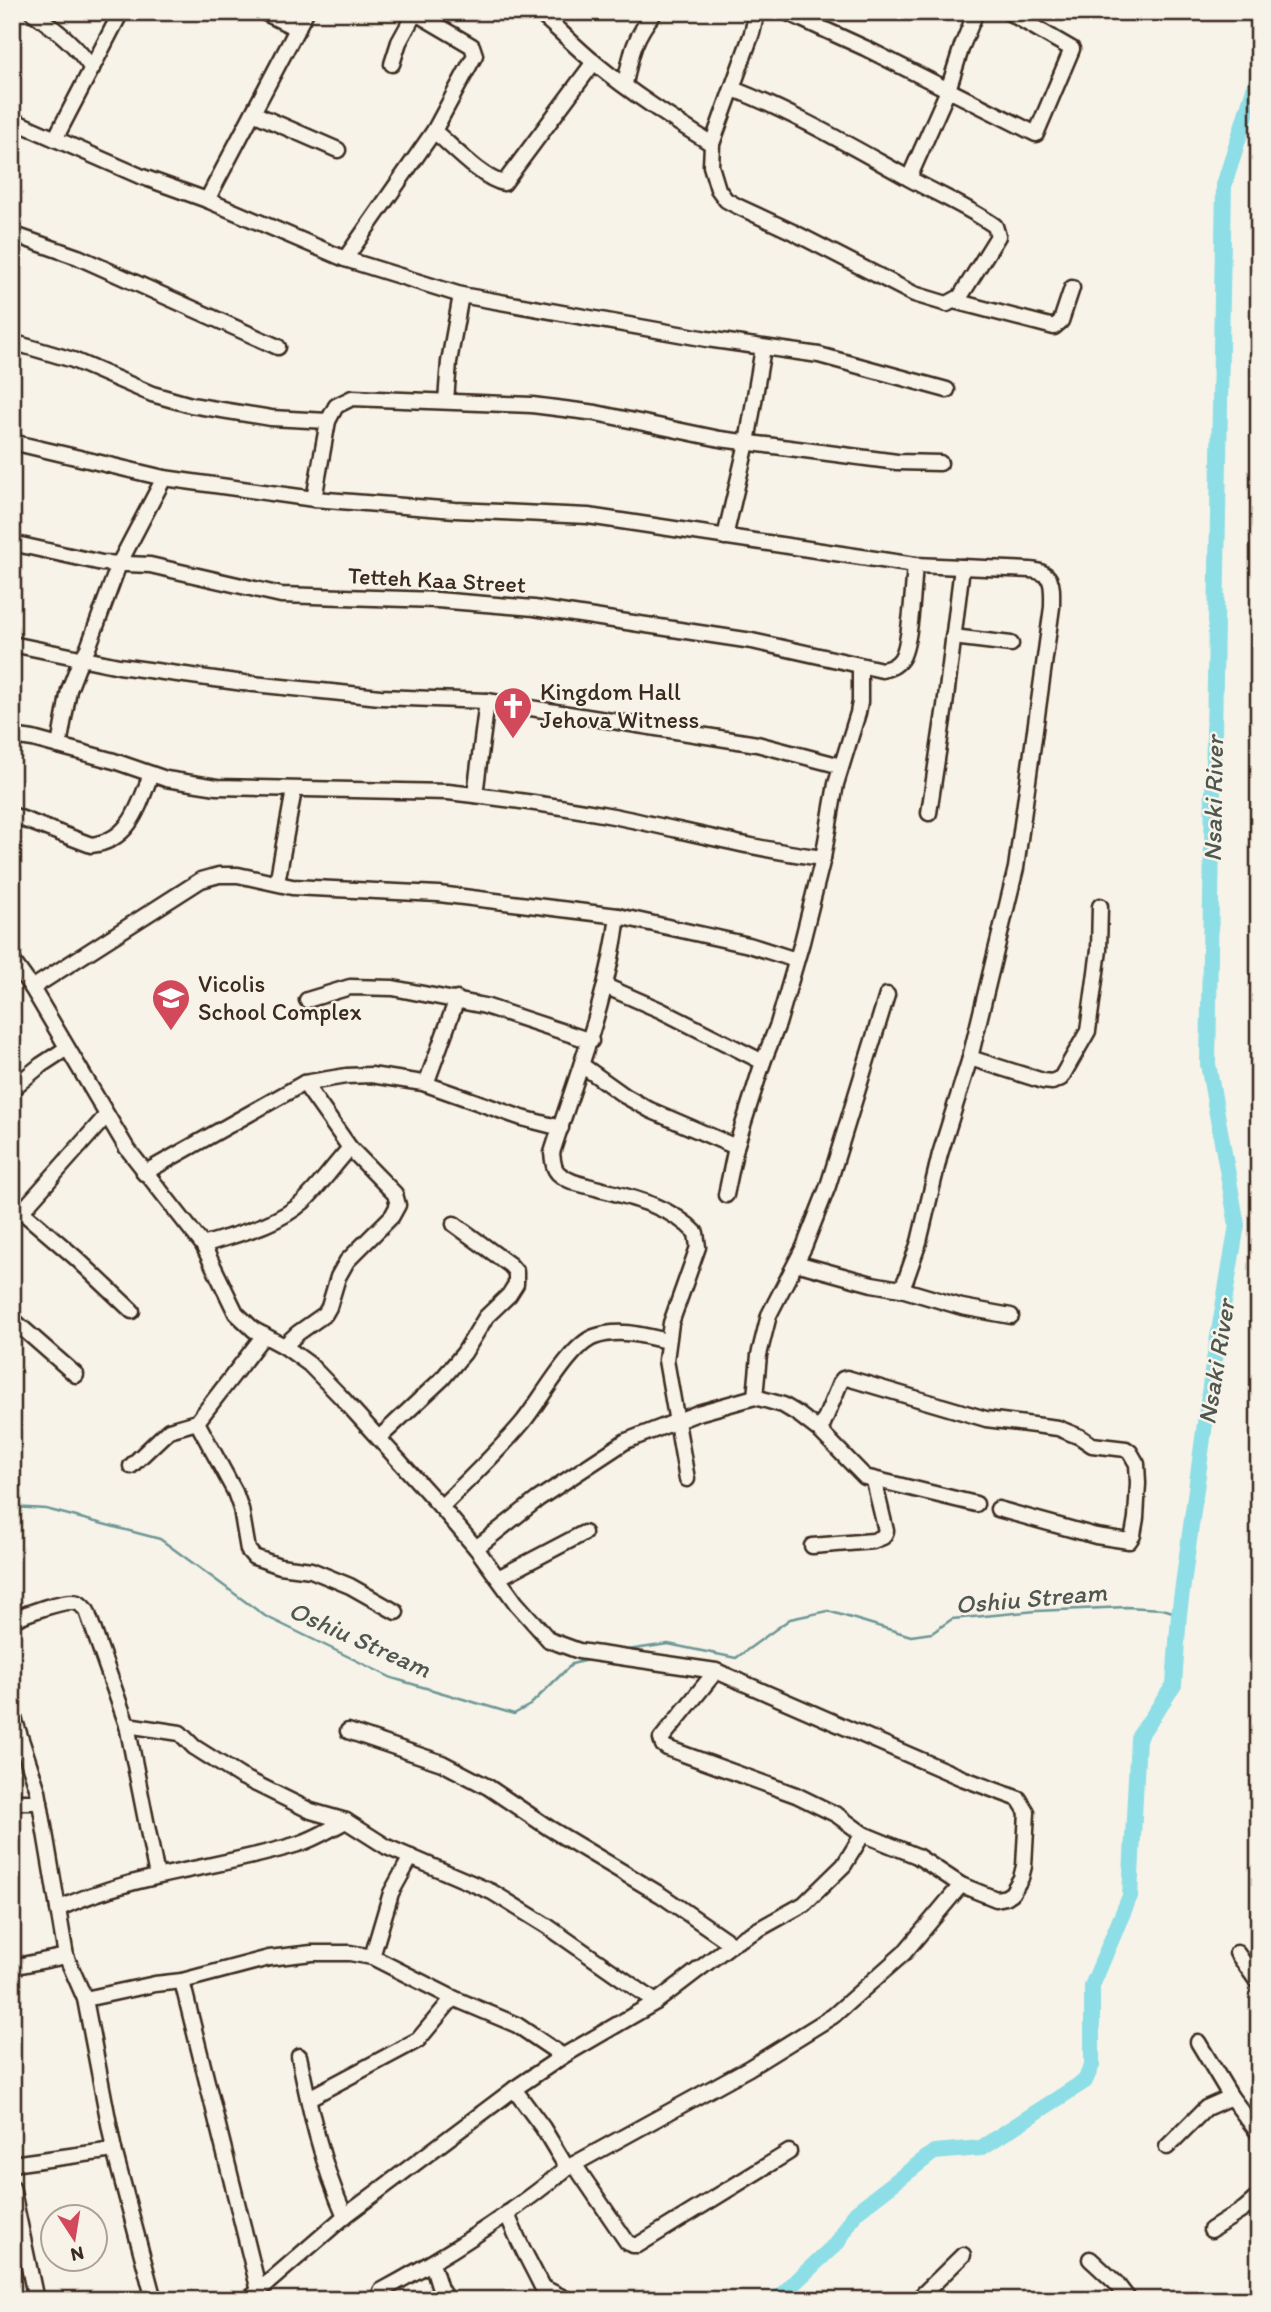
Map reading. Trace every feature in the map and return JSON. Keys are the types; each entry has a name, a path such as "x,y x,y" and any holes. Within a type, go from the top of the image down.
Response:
{"street":[{"path":"32,12 81,52 92,69"},
{"path":"55,139 121,12"},
{"path":"263,12 298,29"},
{"path":"207,200 306,12"},
{"path":"625,84 636,38 655,12"},
{"path":"757,12 733,89 712,144 711,166 718,189 726,200 914,294 936,302 954,302 1054,327 1060,321 1072,288"},
{"path":"786,12 1037,133 1072,49 1008,12"},
{"path":"909,178 948,90 976,12"},
{"path":"345,259 434,131 474,58 475,51 464,40 414,13 391,64"},
{"path":"547,15 594,62 670,118 712,144"},
{"path":"434,131 492,179 504,183 594,62"},
{"path":"733,89 776,107 969,208 995,226 998,236 966,289 954,302"},
{"path":"253,113 338,150"},
{"path":"12,120 140,176 207,200 345,259 461,295 763,348 820,355 947,390"},
{"path":"12,234 78,257 278,347"},
{"path":"446,401 449,362 461,295"},
{"path":"12,342 73,360 152,394 191,405 271,418 328,421"},
{"path":"724,537 747,443 763,348"},
{"path":"314,499 328,421 336,406 352,398 532,405 597,414 747,443 897,462 940,463"},
{"path":"12,442 164,478 314,499 455,510 589,516 915,565 1042,571 1048,574 1052,592 1016,868 970,1058 940,1154 919,1242 901,1289"},
{"path":"59,746 69,690 89,648 119,564 164,478"},
{"name":"Tetteh Kaa Street","path":"12,543 76,558 150,565 281,595 437,600 534,608 752,641 882,670 891,668 902,657 907,637 915,565"},
{"path":"929,813 946,706 962,567"},
{"path":"953,636 1011,644"},
{"path":"12,644 160,673 339,694 487,701 757,744 841,765"},
{"path":"726,1195 736,1147 778,1024 802,942 823,858 829,813 860,702 860,666"},
{"path":"475,795 487,701"},
{"path":"12,736 114,761 151,774 217,787 448,792 475,795 612,816 779,852 823,858"},
{"path":"12,815 91,845 103,844 126,829 136,815 151,774"},
{"path":"277,883 293,790"},
{"path":"32,988 201,880 219,875 238,875 324,889 439,894 618,916 749,944 796,960"},
{"path":"970,1058 1044,1081 1052,1082 1061,1078 1088,1031 1099,950 1100,906"},
{"path":"618,916 614,946 591,1041 552,1153 553,1163 557,1172 583,1185 656,1206 681,1219 696,1233 698,1247 667,1341 668,1367 687,1479"},
{"path":"12,960 32,988 106,1116 144,1173 203,1245 236,1313 244,1322 309,1364 441,1507 476,1548 516,1603 550,1640 579,1651 716,1671 962,1778 1020,1799 1027,1812 1027,1823 1024,1866 1017,1886 1006,1898 996,1899 961,1885 917,1856 863,1834 837,1815 796,1795 663,1745 662,1739 716,1671"},
{"path":"307,1000 339,989 369,986 457,999 591,1041"},
{"path":"605,986 660,1010 763,1062"},
{"path":"755,1397 758,1355 769,1315 796,1263 828,1186 887,995"},
{"path":"425,1084 457,999"},
{"path":"12,1089 67,1048"},
{"path":"583,1066 650,1110 736,1147"},
{"path":"144,1173 304,1083 346,1076 371,1074 425,1084 523,1118 561,1128"},
{"path":"284,1346 325,1314 338,1277 347,1261 392,1216 398,1205 395,1195 350,1148 304,1083"},
{"path":"106,1116 17,1207 132,1311"},
{"path":"203,1245 270,1221 294,1209 350,1148"},
{"path":"379,1438 442,1379 464,1353 486,1317 509,1295 516,1284 516,1272 510,1265 454,1224"},
{"path":"796,1263 962,1307 1010,1316"},
{"path":"12,1320 76,1376"},
{"path":"441,1507 507,1440 576,1349 592,1338 608,1333 628,1332 667,1341"},
{"path":"131,1465 169,1430 197,1422 264,1335"},
{"path":"820,1432 839,1383 847,1378 985,1419 1058,1428 1092,1445 1126,1449 1137,1464 1136,1518 1129,1541 1096,1536 998,1509"},
{"path":"476,1548 538,1499 626,1441 723,1404 755,1397 783,1405 820,1432 865,1477 976,1504"},
{"path":"197,1422 235,1492 241,1509 248,1550 254,1557 280,1566 311,1570 350,1586 396,1612"},
{"path":"812,1546 873,1541 883,1537 886,1531 874,1481"},
{"path":"498,1578 584,1533"},
{"path":"12,1620 30,1612 72,1602 80,1603 87,1611 127,1725 157,1876"},
{"path":"12,1712 40,1802 66,1956 85,2000 114,2150 154,2300"},
{"path":"127,1725 180,1733 194,1747 240,1776 311,1811 346,1821 387,1847 492,1892 547,1926 656,2002"},
{"path":"348,1731 442,1763 488,1787 549,1828 661,1895 732,1944"},
{"path":"12,1802 40,1802"},
{"path":"58,1909 84,1897 157,1876 277,1850 313,1839 346,1821"},
{"path":"182,1981 254,2295 345,2216 514,2089 563,2056 656,2002 732,1944 804,1904 844,1866 863,1834"},
{"path":"372,1957 391,1893 411,1857"},
{"path":"381,2291 432,2263 541,2190 570,2166 748,2068 833,2016 904,1953 961,1885"},
{"path":"85,2000 155,1984 182,1981 248,1962 287,1955 350,1953 372,1957 453,1998 517,2025 563,2056"},
{"path":"1237,1953 1259,1984"},
{"path":"12,1968 66,1956"},
{"path":"309,2098 418,2040 453,1998"},
{"path":"1198,2042 1231,2097 1259,2134"},
{"path":"299,2056 319,2147 330,2183 345,2216"},
{"path":"514,2089 627,2242 632,2245 638,2245 789,2152"},
{"path":"1167,2147 1206,2108 1231,2097"},
{"path":"12,2164 114,2150"},
{"path":"12,2187 37,2300"},
{"path":"1211,2230 1259,2196"},
{"path":"507,2213 523,2252 542,2287 568,2300"},
{"path":"917,2300 963,2255"},
{"path":"1090,2259 1116,2283 1129,2300"},
{"path":"432,2263 440,2289 447,2300"}],"waterway":[{"name":"Nsaki River","path":"776,2300 838,2242 856,2212 934,2152 981,2148 1085,2081 1092,2065 1092,1986 1130,1896 1138,1738 1174,1685 1179,1614 1212,1372 1237,1225 1208,1064 1224,185 1259,73"},
{"name":"Oshiu Stream","path":"12,1507 46,1509 160,1539 265,1616 392,1678 514,1714 530,1705 572,1664 591,1659"},
{"name":"Oshiu Stream","path":"621,1651 668,1644 736,1658 790,1619 828,1611 911,1636 932,1633 952,1619 1036,1611 1126,1607 1163,1609 1179,1614"}],"place":[{"name":"Kingdom Hall Jehova Witness","path":"513,740"},
{"name":"Vicolis School Complex","path":"171,1032"}]}
